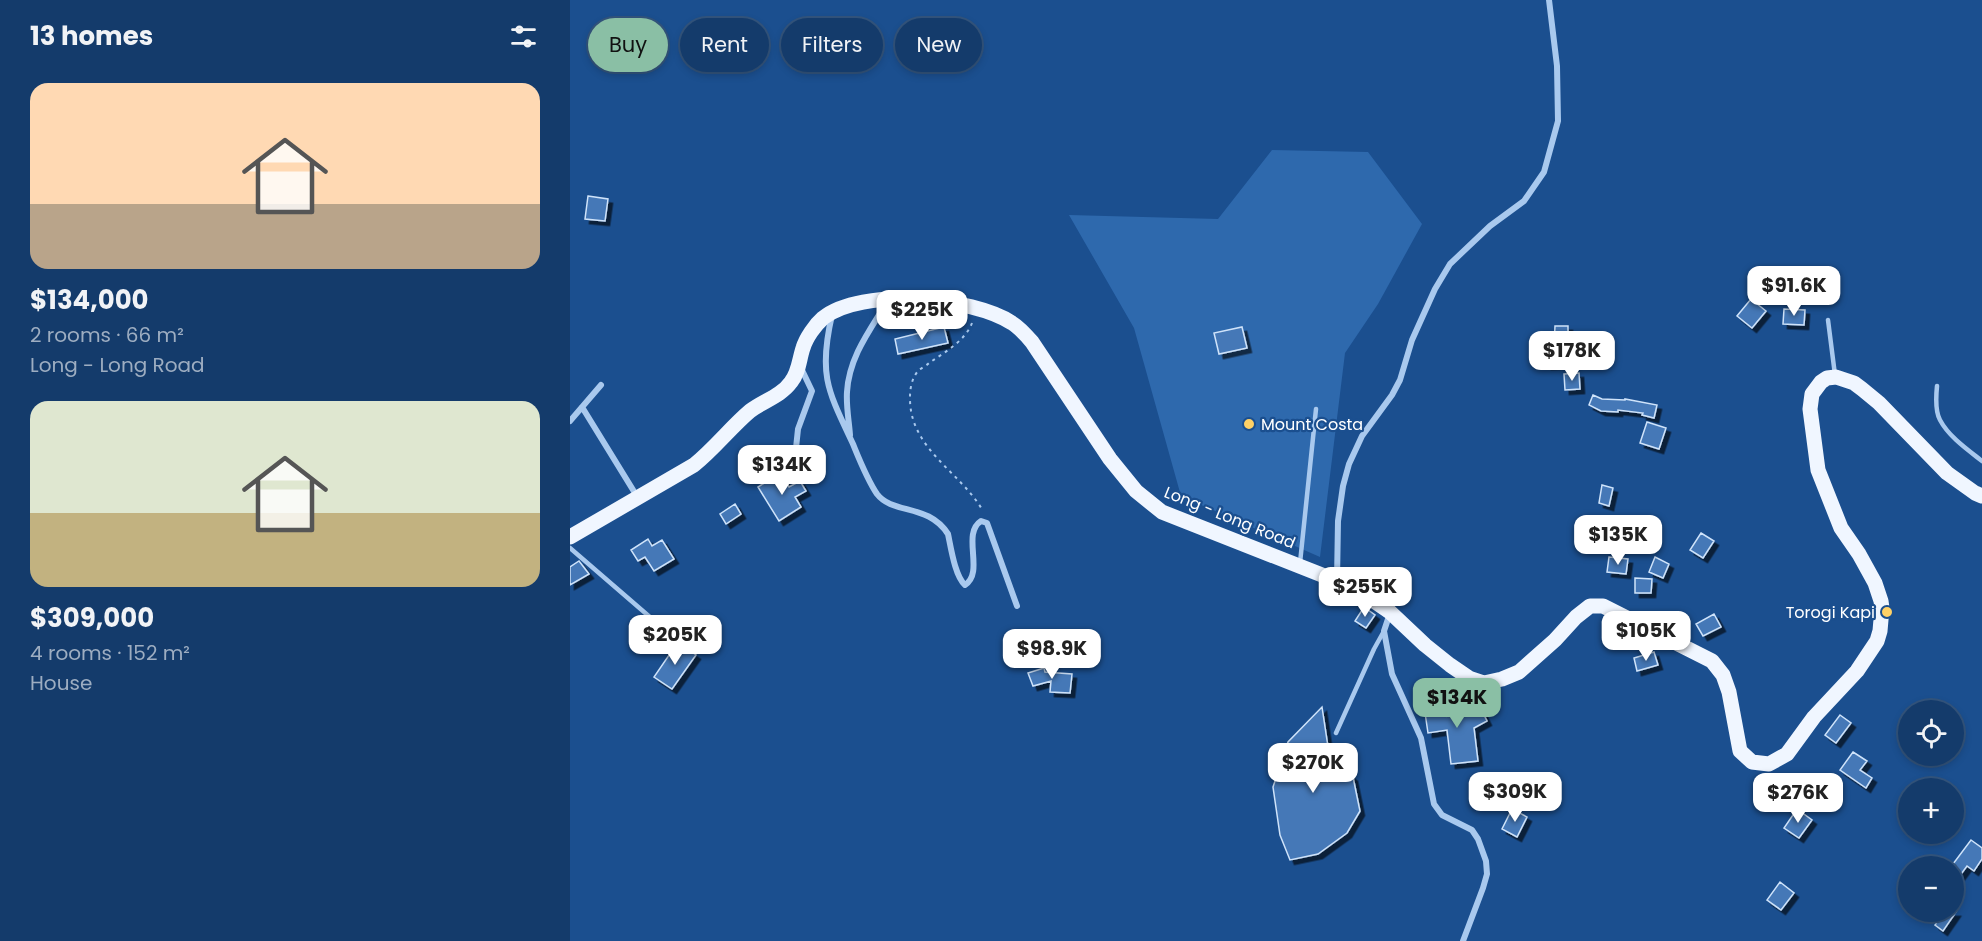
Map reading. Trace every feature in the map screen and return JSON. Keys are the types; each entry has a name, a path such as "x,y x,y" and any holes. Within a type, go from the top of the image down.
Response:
{"main road":[{"name":"Long - Long Road","path":"833,310 856,303 913,298 978,309 1012,323 1032,342 1110,459 1136,491 1149,502 1162,512 1355,588 1390,612 1425,645 1469,678 1484,683 1502,680 1519,672 1590,606 1604,606 1712,661 1723,675 1729,692 1740,751 1752,762 1769,764 1786,754 1814,717 1857,671 1877,641 1880,631 1881,601 1875,583 1841,528 1818,470 1810,409 1812,394 1821,382 1827,378 1836,377"},
{"path":"570,537 694,465 751,410 776,396 791,382 800,365 803,348 812,331 820,320 833,310"},
{"path":"1836,377 1854,383 1862,389 1879,403 1947,473 1982,496"}],"street":[{"path":"1337,580 1338,521 1349,464 1362,436 1392,395 1400,380 1412,340 1435,290 1450,264 1490,226 1524,201 1544,172 1553,141 1558,110 1557,66 1549,0"},
{"path":"851,440 847,404 849,378 861,345 889,299"},
{"path":"833,310 826,338 824,360 827,385 873,488 886,503 919,511 932,518 944,529 948,534 958,575 965,585 969,583 972,576 975,527 981,521 987,523 1017,606"},
{"path":"794,467 798,429 812,391 800,365"},
{"path":"570,421 601,385"},
{"path":"582,407 638,498"},
{"path":"1390,612 1384,631 1392,674 1421,738 1437,810 1442,815 1472,830 1486,861 1487,874 1483,888 1463,941"}],"lane":[{"path":"1828,320 1836,377"},
{"path":"1937,386 1936,400 1939,419 1958,441 1982,461"},
{"path":"1300,566 1316,409"},
{"path":"570,548 673,636"},
{"path":"1336,733 1384,631"}],"path":[{"path":"978,309 965,334 918,371 911,385 910,400 913,419 921,436 937,458 976,499 987,523"}],"shaded area":[{"name":"Mount Costa","path":"1272,150 1368,152 1422,224 1378,304 1345,353 1320,557 1181,496 1134,328 1069,215 1218,219"}],"building":[{"path":"588,196 608,199 605,221 585,219"},
{"path":"1751,299 1766,311 1752,328 1737,316"},
{"path":"1784,309 1805,310 1804,325 1783,324"},
{"path":"1555,326 1568,326 1568,346 1554,346"},
{"path":"944,327 948,343 898,354 895,339"},
{"path":"1242,327 1247,348 1219,354 1214,333"},
{"path":"1547,351 1563,351 1564,364 1547,365"},
{"path":"1579,373 1580,389 1565,390 1564,374"},
{"path":"1593,395 1602,399 1625,399 1657,405 1654,418 1642,415 1643,413 1618,410 1618,412 1601,411 1589,405"},
{"path":"1647,422 1666,428 1659,449 1640,443"},
{"path":"780,473 789,487 800,481 806,491 795,497 801,507 779,521 758,487"},
{"path":"1602,485 1613,488 1609,506 1599,503"},
{"path":"735,504 741,514 726,524 720,514"},
{"path":"1701,533 1714,541 1703,558 1690,550"},
{"path":"648,539 652,546 662,540 674,559 654,571 645,557 638,561 631,550"},
{"path":"1609,557 1628,559 1626,574 1607,572"},
{"path":"1655,557 1669,564 1663,578 1649,572"},
{"path":"579,561 589,574 570,585 570,567"},
{"path":"1635,578 1652,579 1651,593 1635,593"},
{"path":"1364,607 1375,615 1366,628 1355,621"},
{"path":"1714,614 1721,627 1703,636 1696,624"},
{"path":"678,642 696,655 672,689 654,677"},
{"path":"1654,652 1658,665 1637,671 1634,658"},
{"path":"1044,668 1045,672 1072,674 1070,693 1050,692 1051,681 1033,686 1028,673"},
{"path":"1477,701 1487,721 1474,728 1478,761 1451,764 1447,730 1428,733 1424,706 1445,703 1447,716"},
{"path":"1322,707 1330,760 1353,777 1360,811 1347,833 1318,854 1290,860 1280,835 1273,787 1288,742"},
{"path":"1840,715 1851,723 1836,743 1825,735"},
{"path":"1853,752 1867,761 1860,770 1872,778 1866,788 1840,770"},
{"path":"1512,809 1527,817 1517,837 1502,829"},
{"path":"1797,809 1812,820 1799,838 1784,828"},
{"path":"1971,840 1982,848 1982,859 1974,871 1967,866 1964,870 1964,856 1959,856"},
{"path":"1780,882 1794,893 1781,910 1767,900"},
{"path":"1937,922 1949,922 1943,931 1935,925"}],"place":[{"name":"Mount Costa","path":"1249,424"},
{"name":"Torogi Kapi","path":"1887,612"}]}
